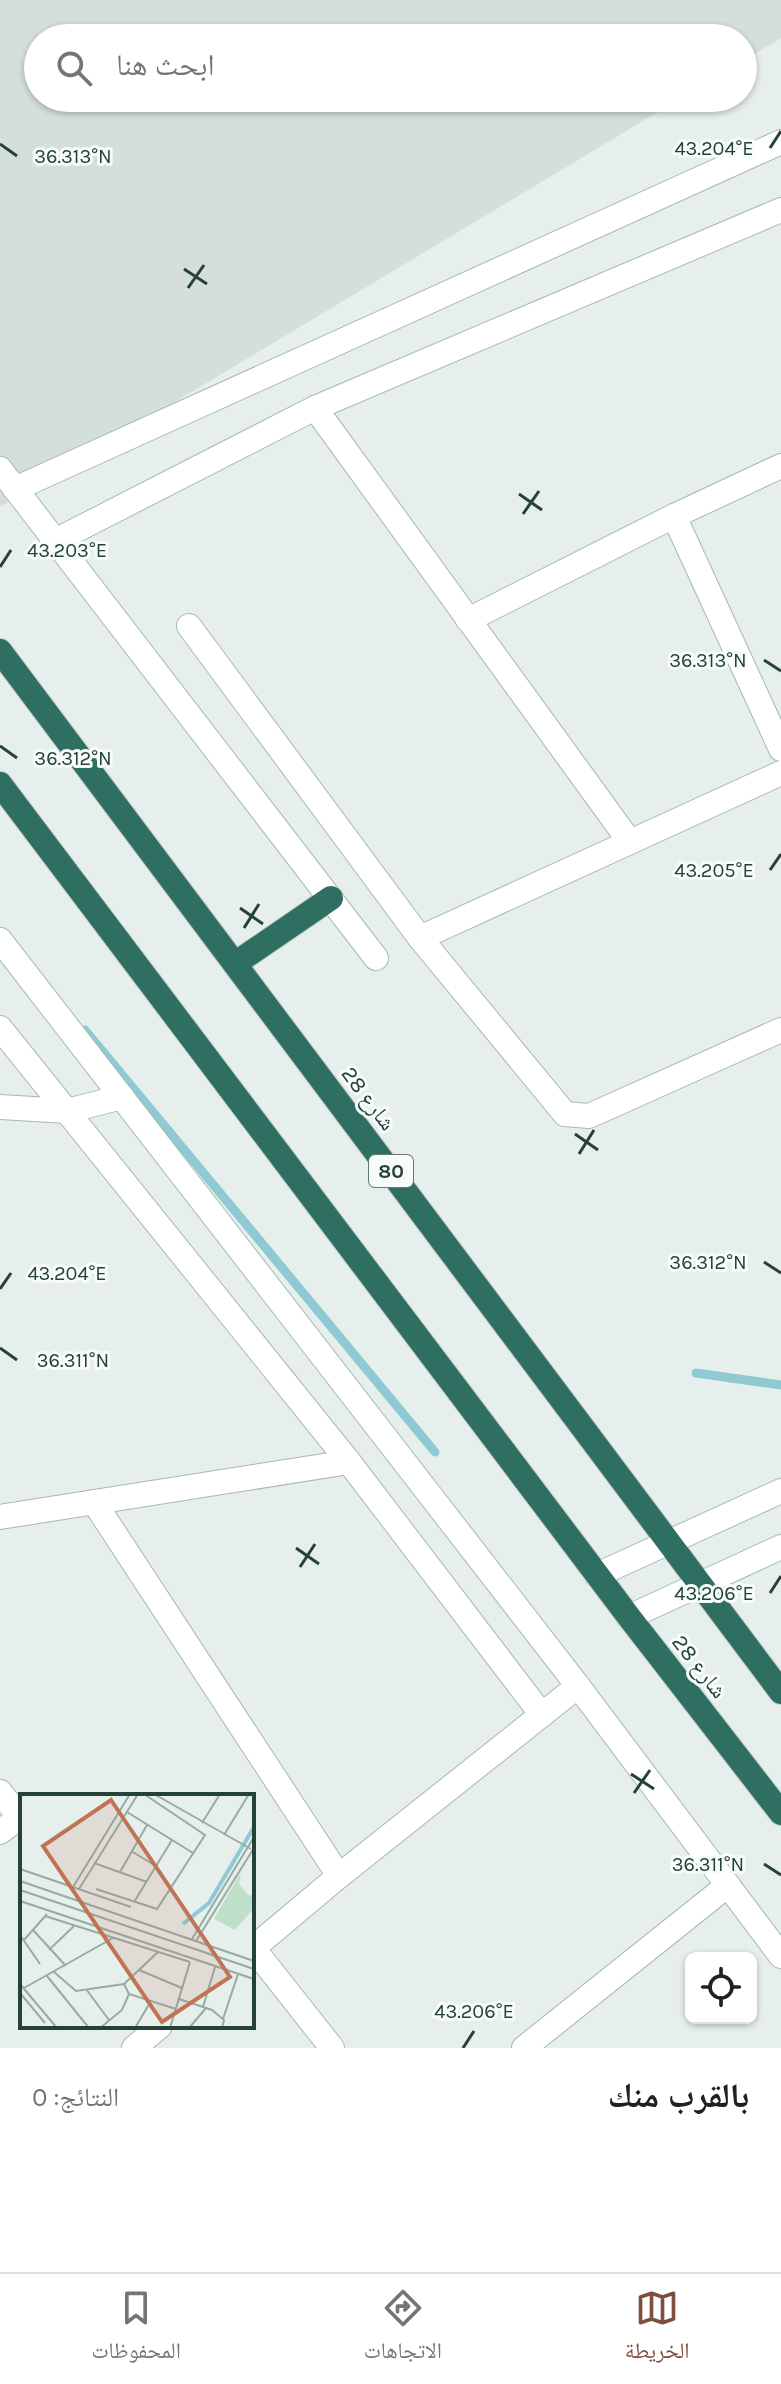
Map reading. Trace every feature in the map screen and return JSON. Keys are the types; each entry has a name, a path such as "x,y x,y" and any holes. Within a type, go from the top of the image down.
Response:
{"highway":[{"name":"شارع 28","path":"0,651 781,1692"},
{"name":"شارع 28","path":"0,784 597,1575 781,1813"},
{"path":"236,963 331,898"}],"street":[{"path":"376,958 7,479 781,142"},
{"path":"55,541 315,408 781,210"},
{"path":"315,408 630,842"},
{"path":"468,620 781,466"},
{"path":"674,516 781,749"},
{"path":"189,626 420,938 565,1114 589,1116 781,1030"},
{"path":"420,938 781,773"},
{"path":"0,940 578,1686 781,1956"},
{"path":"0,1028 349,1462 542,1715"},
{"path":"0,1107 67,1111 122,1097"},
{"path":"0,1517 349,1462"},
{"path":"597,1575 781,1491"},
{"path":"94,1502 339,1876"},
{"path":"629,1617 781,1547"},
{"path":"254,1947 578,1686"},
{"path":"0,1792 20,1818"},
{"path":"0,1832 20,1820"},
{"path":"524,2048 728,1885"},
{"path":"254,1951 332,2048"},
{"path":"134,2048 158,2028"}],"shaded area":[{"path":"0,0 781,0 781,38 757,53 757,24 24,24 24,112 658,112 0,507"}],"waterway":[{"path":"85,1030 435,1452"},
{"path":"696,1373 781,1385"}]}
